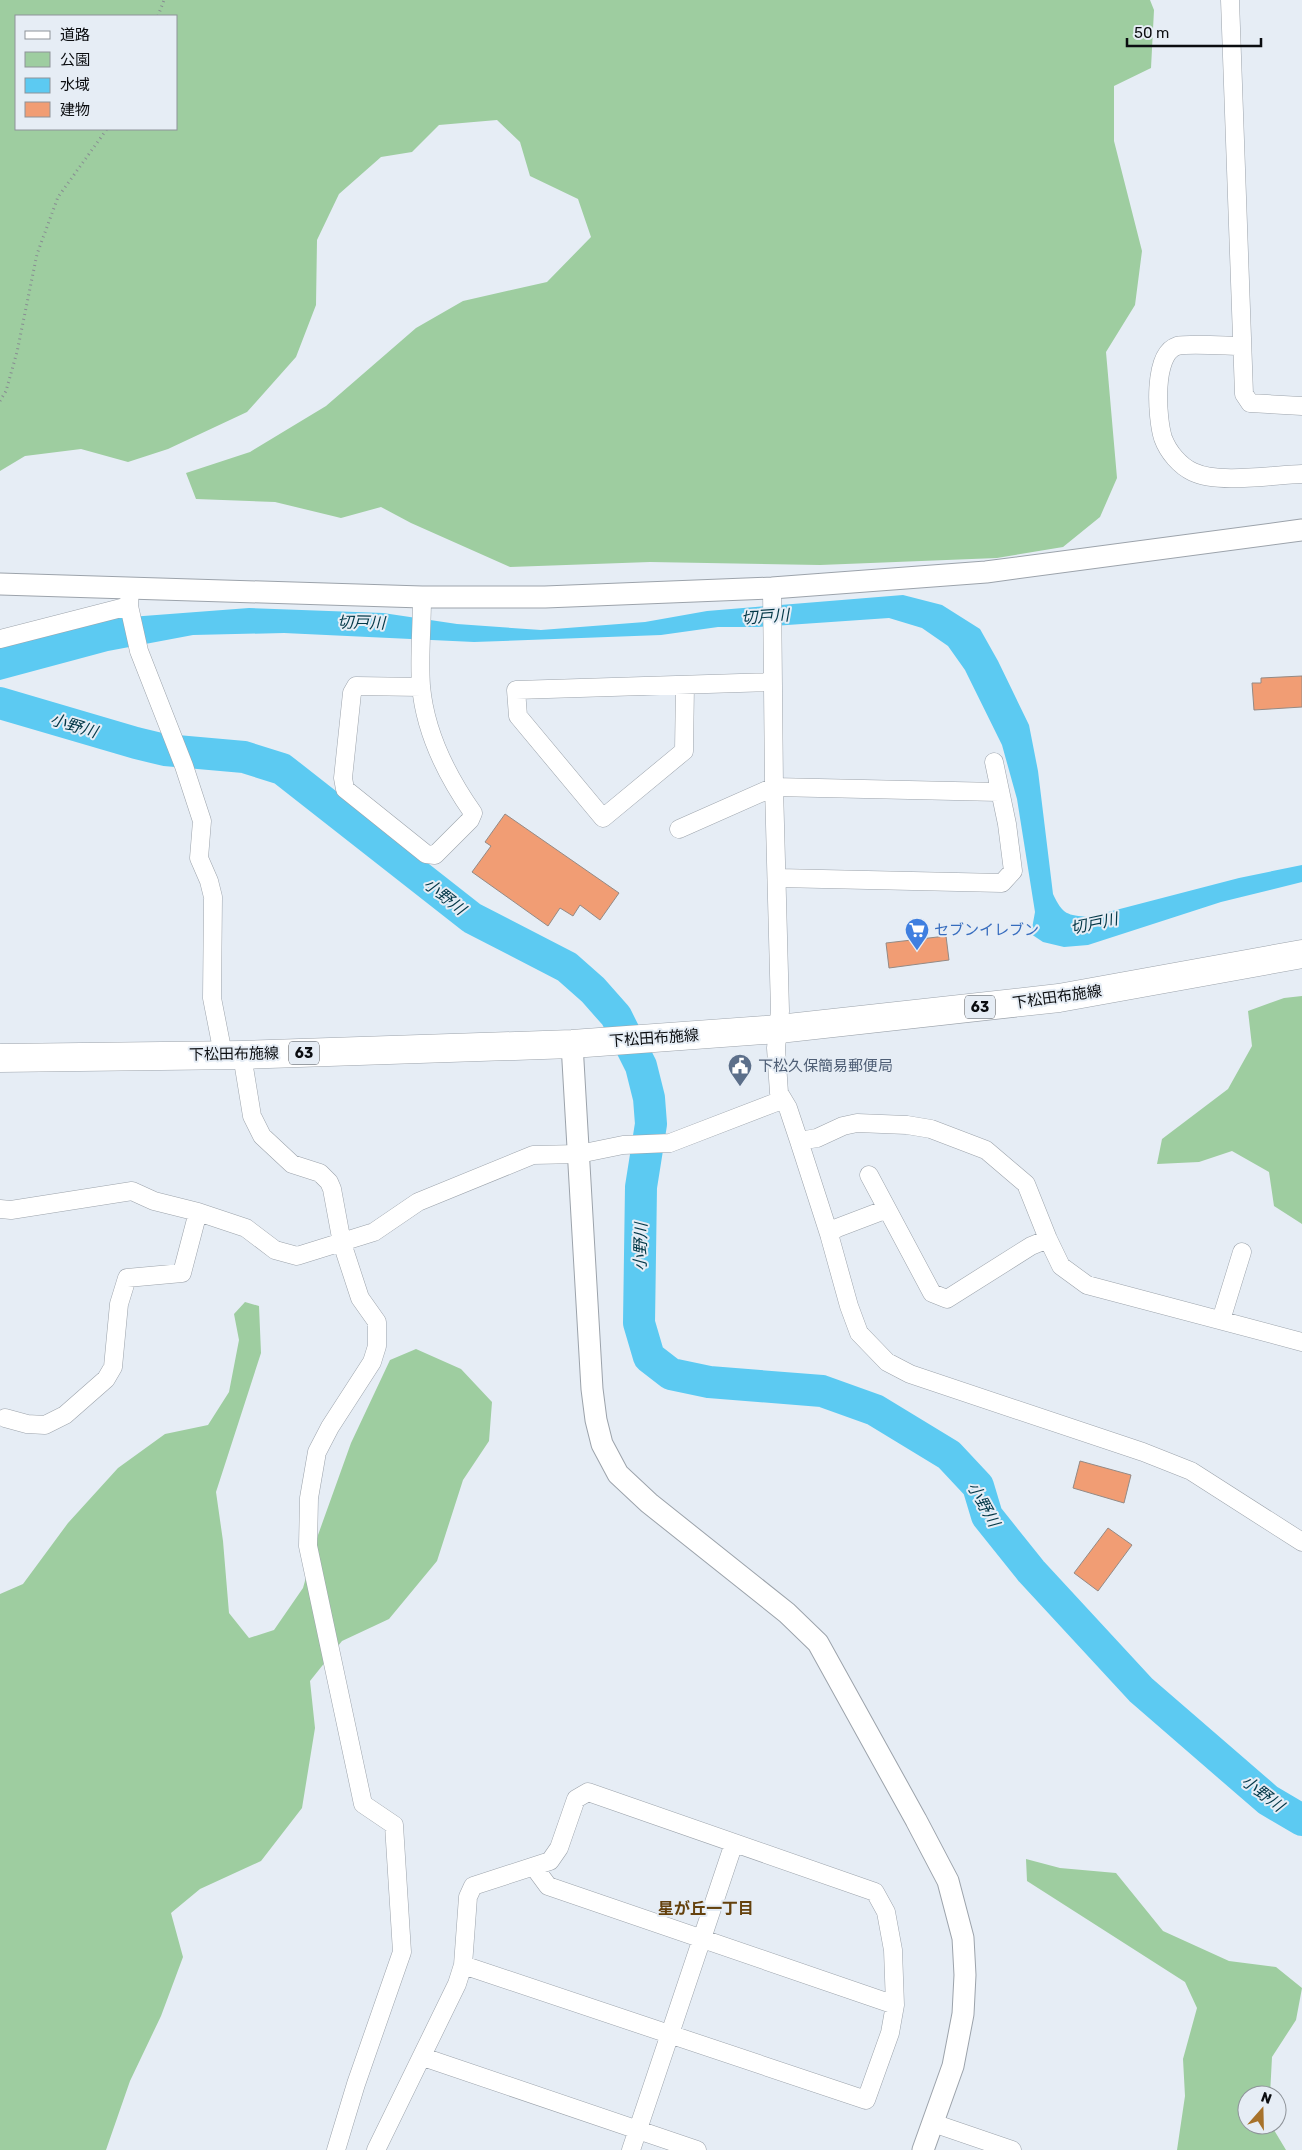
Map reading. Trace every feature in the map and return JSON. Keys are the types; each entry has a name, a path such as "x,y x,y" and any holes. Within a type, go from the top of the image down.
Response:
{"main road":[{"name":"下松田布施線","path":"0,1058 232,1055 572,1044 655,1039 779,1029 1059,998 1302,954"}],"street":[{"path":"1230,0 1244,394 1250,403 1302,406"},
{"path":"1242,346 1177,346 1167,354 1160,378 1157,407 1164,439 1175,458 1192,472 1210,478 1302,474"},
{"path":"0,584 130,602 422,606 545,597 772,593 986,572 1302,530"},
{"path":"772,593 774,787 778,878 780,1011 776,1048 779,1093 788,1108 859,1333 887,1362 910,1374 1143,1452 1191,1471 1302,1542"},
{"path":"0,639 130,602"},
{"path":"130,602 139,651 173,736 202,821 199,858 209,881 213,897 212,998 252,1116 262,1136 292,1164 320,1173 329,1182 342,1243 360,1298 377,1322 377,1346 372,1362 330,1427 317,1452 309,1498 308,1546 363,1804 394,1825 402,1952 356,2084 336,2150"},
{"path":"421,687 356,686 352,693 343,778 345,789 426,854 435,854 470,820 473,812 456,788 429,728 421,687 420,646 422,606"},
{"path":"685,685 684,751 603,818 518,716 516,690 772,682"},
{"path":"778,878 1002,883 1014,871 1007,824 994,762"},
{"path":"679,829 774,787 999,792"},
{"path":"572,1044 592,1389 596,1420 602,1444 618,1474 649,1503 787,1613 818,1642 948,1881 962,1938 965,1975 963,2004 953,2066 923,2150"},
{"path":"0,1209 11,1210 132,1191 154,1201 198,1212 246,1228 275,1250 297,1256 374,1232 418,1202 533,1155 578,1154 623,1146 670,1143 782,1100"},
{"path":"799,1141 817,1138 843,1126 857,1123 907,1125 931,1130 986,1150 1026,1184 1061,1266 1087,1285 1302,1342"},
{"path":"869,1175 932,1293 947,1299 1031,1246 1048,1239"},
{"path":"829,1234 837,1228 887,1209"},
{"path":"5,1418 27,1424 45,1425 65,1415 106,1379 113,1367 119,1304 127,1278 182,1273 198,1212"},
{"path":"1221,1320 1242,1252"},
{"path":"376,2150 457,1984 463,1965 468,1897 473,1886 534,1868 550,1861 559,1848 576,1799 588,1792 876,1892 886,1912 893,1950 895,2005 890,2033 866,2100 463,1965"},
{"path":"630,2150 734,1843"},
{"path":"534,1868 548,1886 895,2005"},
{"path":"423,2057 697,2150"},
{"path":"933,2123 1012,2150"}],"path":[{"path":"158,15 164,0"},
{"path":"0,401 6,391 17,352 37,254 58,197 106,130"}],"green space":[{"path":"0,0 1150,0 1154,10 1151,68 1114,86 1114,141 1142,251 1135,305 1106,352 1117,478 1100,517 1063,547 997,558 820,565 650,562 510,567 411,523 381,507 341,518 275,502 196,499 186,473 250,452 326,406 416,328 463,301 547,282 591,237 578,199 530,176 520,142 497,120 439,125 412,152 381,157 339,194 317,240 316,305 296,357 247,412 168,449 128,462 81,449 25,456 0,471"},
{"path":"1302,996 1302,1224 1274,1206 1269,1172 1232,1151 1199,1162 1157,1164 1162,1139 1228,1089 1252,1046 1248,1011 1284,998"},
{"path":"245,1302 259,1306 261,1353 216,1492 223,1541 229,1613 249,1638 274,1630 303,1588 318,1535 351,1443 390,1360 416,1349 461,1369 492,1402 489,1441 463,1480 437,1561 389,1619 342,1641 310,1681 315,1728 302,1808 261,1861 200,1889 171,1913 183,1957 161,2016 130,2081 106,2150 0,2150 0,1594 23,1584 68,1523 118,1468 165,1434 208,1425 229,1392 239,1340 234,1314"},
{"path":"1026,1859 1060,1868 1116,1873 1163,1931 1229,1961 1276,1967 1302,1988 1296,2020 1272,2057 1271,2085 1237,2085 1237,2135 1277,2135 1286,2150 1177,2150 1185,2096 1183,2059 1197,2008 1185,1982 1027,1881"}],"water":[{"name":"切戸川","path":"903,595 942,605 980,629 998,661 1029,725 1038,771 1053,894 1066,913 1089,917 1239,878 1302,865 1302,882 1221,902 1088,945 1064,947 1043,942 1031,934 1035,912 1017,799 1002,745 965,670 948,646 922,628 889,618 758,627 718,627 661,635 474,642 284,633 193,635 108,651 0,680 0,647 117,618 249,608 383,613 457,624 541,630 645,622 707,611"}],"building":[{"path":"1302,676 1302,707 1254,710 1252,683 1261,683 1261,678"},
{"path":"505,814 619,893 600,920 580,905 573,916 560,908 548,926 472,872 491,846 485,842"},
{"path":"946,936 949,960 889,968 886,943"},
{"path":"1080,1461 1131,1475 1124,1503 1073,1488"},
{"path":"1108,1528 1132,1545 1098,1591 1074,1573"}],"waterway":[{"name":"小野川","path":"0,703 165,750 244,757 282,769 472,918 567,967 593,990 616,1016 641,1066 649,1098 651,1124 641,1187 639,1323 649,1357 671,1374 709,1382 822,1391 875,1410 949,1455 978,1486 987,1516 1031,1571 1141,1690 1268,1800 1302,1820"}],"place":[{"name":"セブンイレブン","path":"917,951"},
{"name":"下松久保簡易郵便局","path":"740,1087"}],"district":[{"name":"星が丘一丁目","path":"706,1908"}]}
